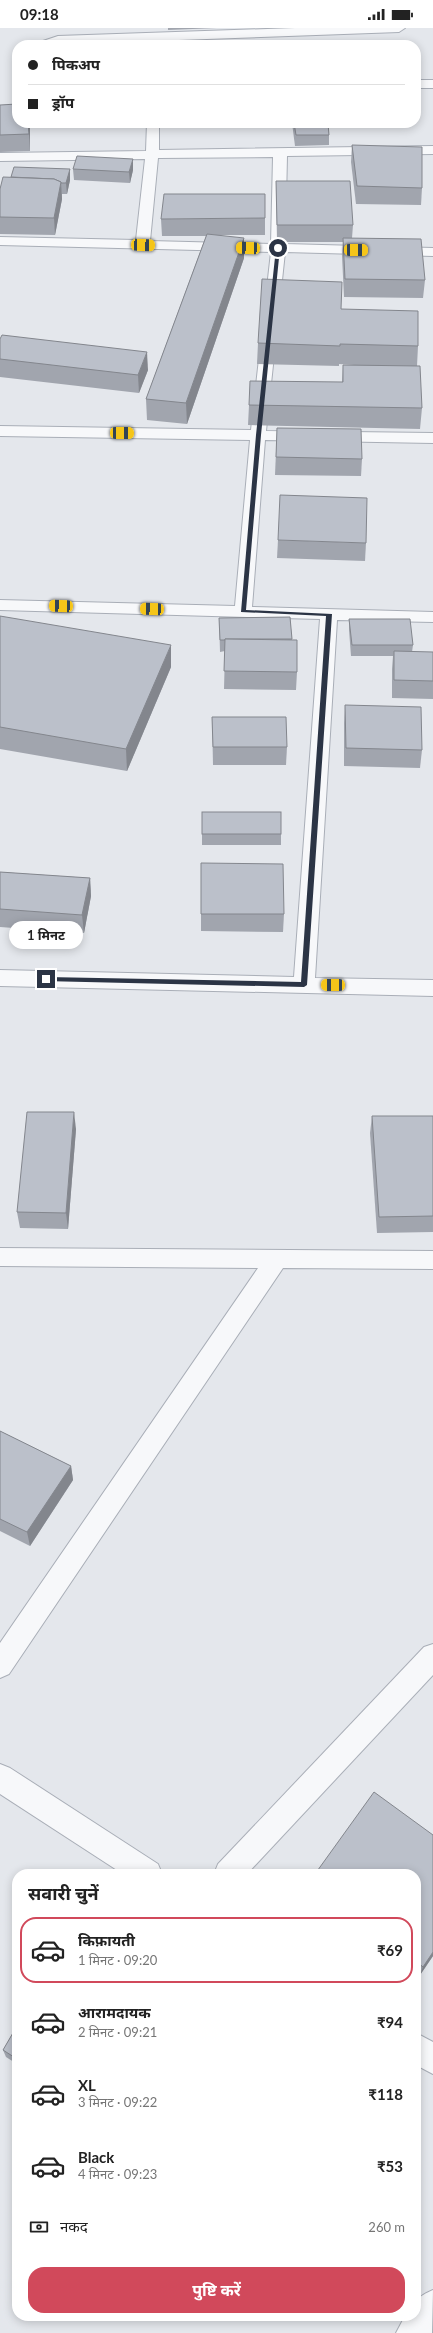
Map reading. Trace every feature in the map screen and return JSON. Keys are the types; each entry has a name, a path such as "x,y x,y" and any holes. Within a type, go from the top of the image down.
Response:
{"street":[{"path":"58,40 399,28"},
{"path":"421,84 433,84"},
{"path":"143,245 152,154 153,128"},
{"path":"0,157 152,154 280,154 433,150"},
{"path":"243,612 258,435 278,248 280,154"},
{"path":"0,241 433,252"},
{"path":"0,431 433,438"},
{"path":"0,605 433,617"},
{"path":"304,985 329,614"},
{"path":"0,978 433,988"},
{"path":"0,1257 433,1260"},
{"path":"0,1665 277,1260"},
{"path":"233,1869 433,1656"},
{"path":"0,1778 140,1869"},
{"path":"421,2051 433,2058"},
{"path":"412,2333 433,2306"}],"building":[{"path":"12,104 12,128 28,128 29,134 0,135 0,105"},
{"path":"295,128 328,128 329,135 296,135"},
{"path":"352,145 422,147 422,188 357,186"},
{"path":"77,156 133,159 129,172 73,169"},
{"path":"14,167 70,169 66,183 61,183 54,179 11,177"},
{"path":"3,177 54,179 61,182 54,218 0,217 0,189"},
{"path":"276,181 350,181 353,225 277,225"},
{"path":"164,194 265,194 265,218 161,219"},
{"path":"207,234 244,238 186,403 146,399"},
{"path":"343,238 421,239 425,280 345,279"},
{"path":"262,279 342,282 341,309 418,311 418,346 340,344 340,346 258,343"},
{"path":"2,335 147,352 138,375 0,359 0,339"},
{"path":"343,365 420,366 422,408 249,405 250,381 343,382"},
{"path":"277,428 361,429 362,459 276,457"},
{"path":"280,495 367,498 366,543 278,540"},
{"path":"0,616 171,645 126,749 0,727"},
{"path":"290,617 292,639 220,640 219,618"},
{"path":"349,619 410,619 413,645 352,645"},
{"path":"225,639 297,640 297,672 224,671"},
{"path":"394,651 433,652 433,681 394,680"},
{"path":"345,705 421,707 422,750 346,748"},
{"path":"212,717 286,717 287,747 213,747"},
{"path":"202,812 281,812 281,834 202,834"},
{"path":"201,863 283,864 284,914 201,914"},
{"path":"0,872 90,878 82,915 0,909"},
{"path":"27,1112 74,1112 66,1213 17,1212"},
{"path":"372,1116 433,1116 433,1216 379,1217"},
{"path":"0,1431 71,1466 27,1532 0,1519"},
{"path":"374,1792 433,1835 433,1952 423,1967 421,1965 421,1869 319,1869"},
{"path":"12,2035 12,2056 3,2050"}],"route":[{"path":"46,979 304,985 329,614 243,612 258,435 278,248"}]}
